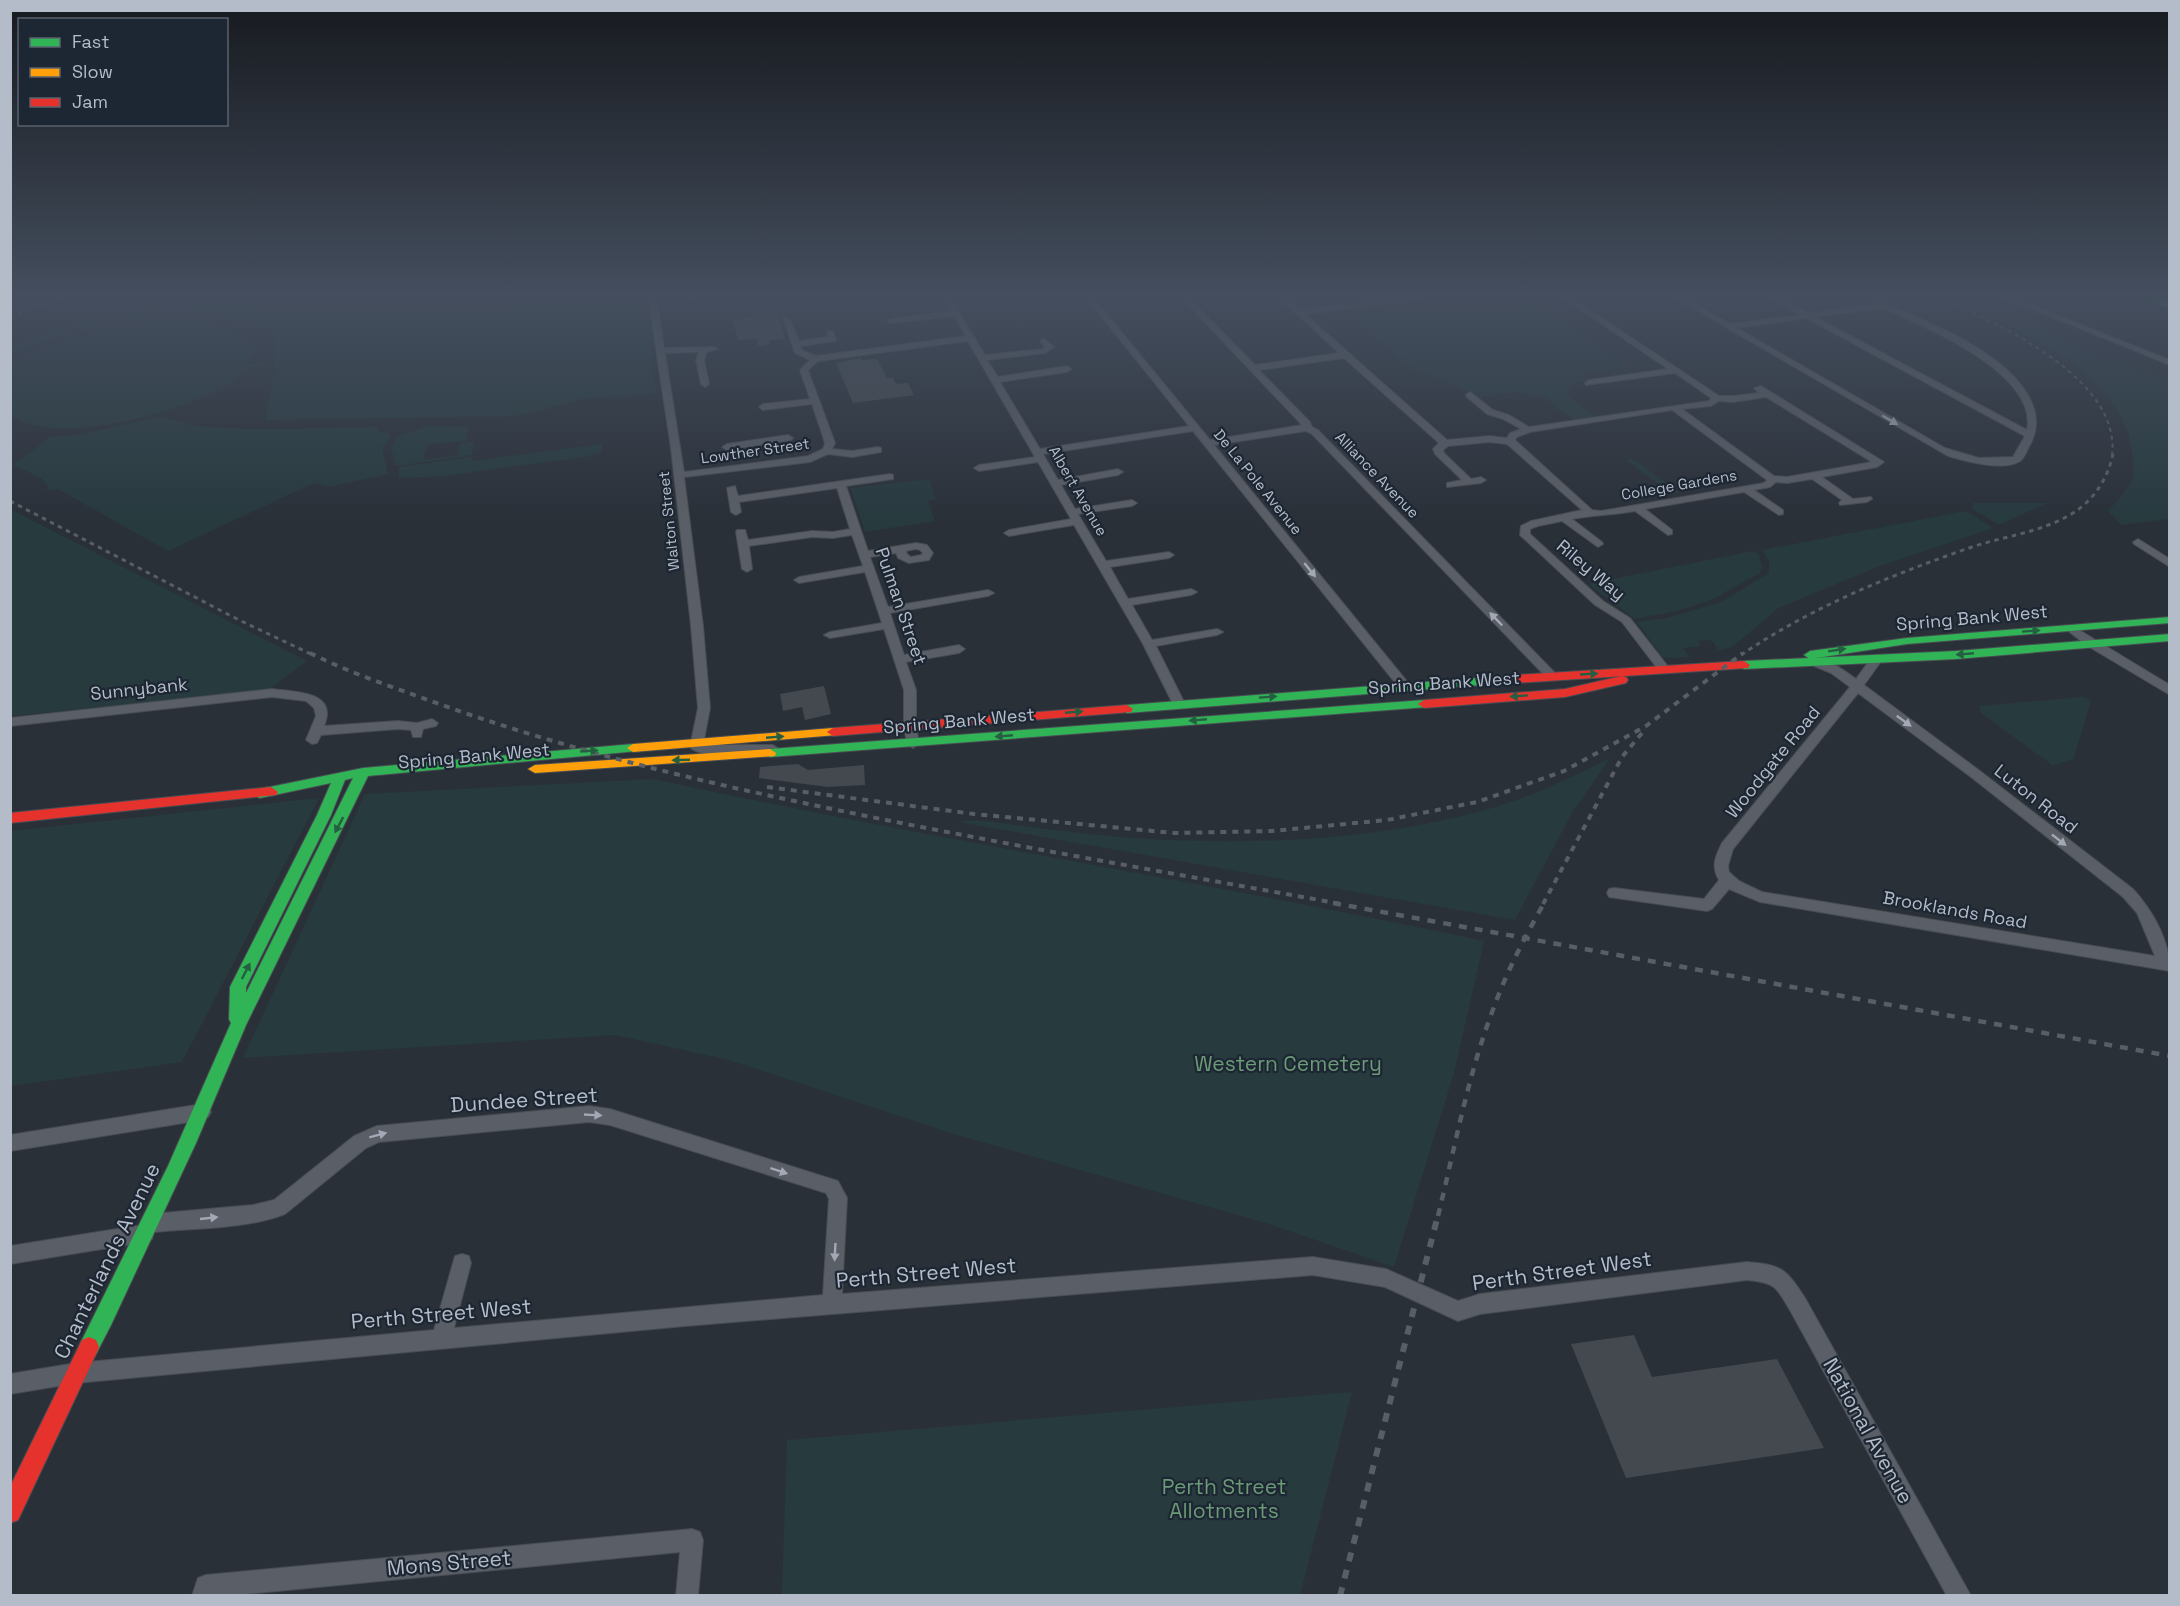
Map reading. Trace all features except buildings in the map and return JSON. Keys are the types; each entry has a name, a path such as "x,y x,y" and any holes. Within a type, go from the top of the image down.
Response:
{"street":[{"name":"Walton Street","path":"664,371 680,475 704,708 696,743"},
{"path":"704,371 707,380"},
{"name":"Lowther Street","path":"680,475 810,459 827,451 830,443 804,371"},
{"name":"Albert Avenue","path":"990,371 1126,603 1179,704"},
{"path":"995,380 1055,371"},
{"name":"De La Pole Avenue","path":"1149,371 1405,687"},
{"name":"Alliance Avenue","path":"1256,371 1307,424 1307,428 1315,432 1327,444 1551,676"},
{"path":"1364,371 1430,433 1445,443"},
{"path":"1589,383 1671,371"},
{"path":"1510,441 1514,435 1528,430 1711,403 1716,398 1678,371"},
{"path":"1807,371 1954,455 1983,461 2007,462 2017,459 2034,422 2030,404 2020,389 2001,371"},
{"path":"1912,371 2029,434"},
{"name":"College Gardens","path":"1674,407 1771,478 1787,480 1878,462 1762,391 1733,399 1716,398"},
{"path":"1470,395 1490,412 1528,430"},
{"path":"763,407 773,401 814,400"},
{"path":"2004,420 2034,422"},
{"path":"984,465 1196,428"},
{"path":"1207,443 1307,428"},
{"path":"732,468 727,444 788,438"},
{"path":"1468,482 1440,454 1438,449 1445,443 1489,439 1510,441 1554,483 1587,510 1586,512"},
{"path":"827,451 868,456 878,450"},
{"path":"1055,483 1118,472"},
{"path":"1812,475 1851,502"},
{"path":"734,500 890,477"},
{"name":"College Gardens","path":"1586,512 1601,514 1746,489 1767,485 1772,481 1771,478"},
{"path":"1450,485 1481,480"},
{"name":"Pulman Street","path":"840,483 910,690 910,726 913,744"},
{"path":"732,488 736,512"},
{"path":"1746,489 1779,512"},
{"path":"1839,504 1868,499"},
{"path":"1009,532 1132,503"},
{"path":"1637,508 1668,531"},
{"name":"Riley Way","path":"1586,512 1535,523 1525,528 1525,535 1599,603 1626,620 1661,670"},
{"name":"Riley Way","path":"1564,518 1595,544 1611,540"},
{"path":"743,544 812,534 832,535 857,531"},
{"path":"741,532 747,569"},
{"path":"2138,542 2169,564"},
{"path":"864,555 900,549"},
{"path":"1104,565 1169,555"},
{"path":"806,576 869,568"},
{"path":"1126,603 1191,592"},
{"path":"884,611 988,593"},
{"path":"975,596 981,609"},
{"name":"Spring Bank West","path":"10,818 260,793 340,780 696,743 1551,676 1752,665 1779,662 1833,650 1907,641 2169,620"},
{"path":"830,635 842,627 889,625"},
{"path":"2071,628 2090,643 2169,691"},
{"path":"1149,644 1217,632"},
{"name":"Spring Bank West","path":"1779,662 1818,663 1876,660 2169,637"},
{"path":"900,659 946,658 959,649"},
{"name":"Woodgate Road","path":"1731,884 1720,870 1720,859 1727,847 1856,688 1876,660"},
{"name":"Luton Road","path":"1818,663 1841,673 1856,688 1901,719 2128,893 2143,910 2168,964"},
{"name":"Spring Bank West","path":"361,778 913,744 1565,693 1661,670"},
{"name":"Sunnybank","path":"10,722 272,693 309,698 321,706 322,716 314,735 390,725 417,730 432,723"},
{"path":"696,743 696,747 703,750 755,748 802,751"},
{"name":"Chanterlands Avenue","path":"10,1512 148,1228 202,1112 237,1027 361,778"},
{"name":"Chanterlands Avenue","path":"237,1027 238,987 340,780"},
{"path":"1614,893 1707,905 1731,884"},
{"name":"Brooklands Road","path":"1731,884 1760,897 2168,964"},
{"path":"10,1143 202,1112"},
{"name":"Dundee Street","path":"10,1255 148,1228 279,1208 360,1142 377,1134 589,1114 610,1117 832,1187 838,1198 832,1305"},
{"path":"441,1340 462,1263"},
{"name":"Perth Street West","path":"10,1384 76,1373 662,1318 1313,1266 1386,1278 1458,1311 1480,1304 1653,1281 1747,1271 1770,1273"},
{"name":"National Avenue","path":"1770,1273 1783,1281 1798,1305 1959,1596"},
{"name":"Mons Street","path":"204,1591 692,1540 687,1596"}],"green space":[{"path":"11,371 243,371 226,386 195,400 113,424 84,428 56,428 31,425 11,416"},
{"path":"274,371 653,371 656,394 587,398 516,416 265,420"},
{"path":"1415,371 1603,371 1582,374 1590,381 1572,384 1566,395 1596,417 1575,420 1545,398 1516,392 1479,397 1430,375 1420,375"},
{"path":"2081,371 2141,371 2169,380 2169,519 2121,525 2108,511 2124,493 2132,479 2132,451 2124,423 2108,398"},
{"path":"153,418 200,426 229,428 378,427 380,432 392,435 382,448 388,474 328,487 314,483 168,551 58,489 47,491 48,486 41,478 12,464 29,454 49,437 78,435"},
{"path":"429,426 468,427 467,441 429,444 424,453 425,460 458,455 460,443 474,442 472,455 396,466 391,448 398,436"},
{"path":"603,444 601,452 584,457 444,476 399,478 399,467 472,457 472,461"},
{"path":"1632,459 1680,493 1672,494 1626,460"},
{"path":"929,480 936,499 928,501 935,521 865,532 851,488"},
{"path":"1973,503 2047,503 1999,525 1972,509"},
{"path":"10,509 307,661 268,690 11,716"},
{"path":"1966,511 1993,528 1877,567 1777,609 1731,648 1719,650 1711,640 1698,641 1701,646 1683,648 1690,657 1663,658 1637,622 1667,618 1721,602 1769,573 1769,561 1762,550"},
{"path":"1753,551 1759,554 1762,568 1760,573 1711,600 1677,611 1635,619 1588,584"},
{"path":"2083,697 2091,701 2073,760 2052,765 1980,712 1979,706"},
{"path":"1610,758 1572,813 1515,920 958,822 977,820 1085,834 1192,841 1322,838 1408,827 1492,808 1552,786"},
{"name":"Western Cemetery","path":"653,779 1484,941 1454,1073 1394,1267 1269,1224 954,1134 729,1060 615,1035 243,1058 365,794"},
{"path":"319,798 182,1062 11,1086 11,831"},
{"name":"Perth Street Allotments","path":"1352,1392 1300,1595 782,1595 787,1440"}],"railway":[{"path":"2068,371 2097,401 2110,428 2112,456"},
{"path":"1741,655 1823,607 1880,582 1969,548 2035,530 2061,520 2081,508 2094,495 2108,472 2113,454"},
{"path":"10,501 239,620 313,655"},
{"path":"310,653 371,679 494,723 666,771 899,823 1341,904"},
{"path":"767,787 974,814 1174,833 1272,831 1387,820 1477,802 1564,771 1646,726 1743,653"},
{"path":"1543,904 1622,757 1642,733"},
{"path":"1333,903 1525,938"},
{"path":"1525,938 1544,903"},
{"path":"1438,1216 1469,1084 1485,1032 1499,994 1525,938"},
{"path":"1525,938 2170,1056"},
{"path":"1340,1596 1438,1215"}],"traffic: fast":[{"path":"1810,655 1907,641 2170,620"},
{"path":"1744,665 1880,660 2170,637"},
{"path":"1127,709 1515,679"},
{"path":"770,753 1424,704"},
{"path":"260,793 363,772 633,748"},
{"path":"89,1347 174,1172 238,1025 363,772"},
{"path":"237,1019 238,987 324,815 341,775"}],"traffic: slow":[{"path":"633,748 833,732"},
{"path":"535,769 770,753"}],"traffic: jam":[{"path":"1515,679 1744,665"},
{"path":"1424,704 1565,693 1622,680"},
{"path":"833,732 1127,709"},
{"path":"10,818 271,792"},
{"path":"10,1512 89,1347"}]}
